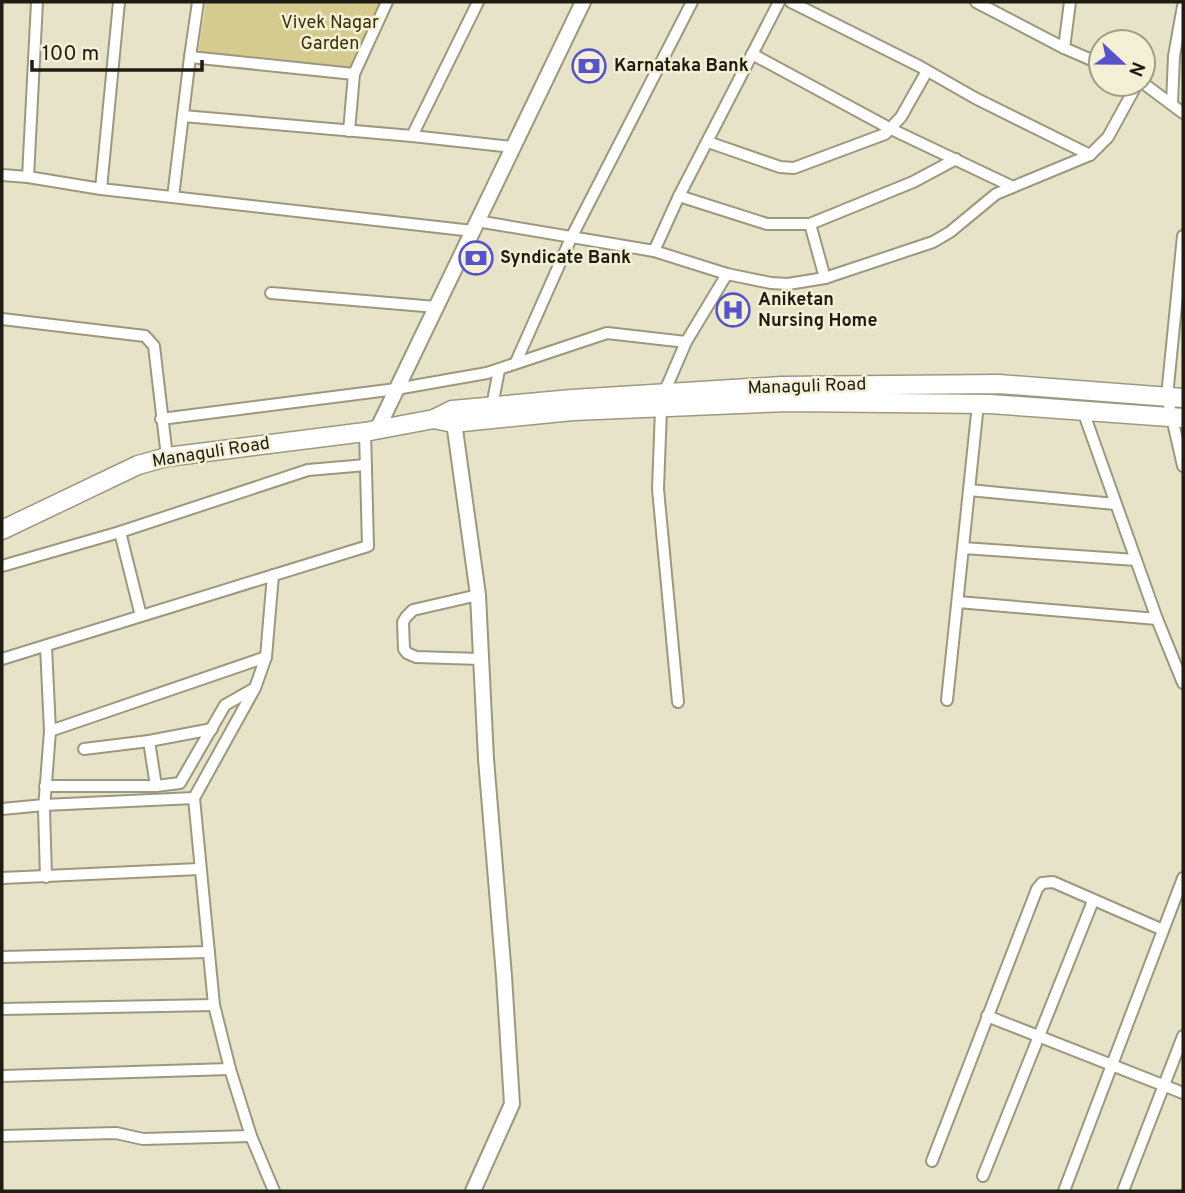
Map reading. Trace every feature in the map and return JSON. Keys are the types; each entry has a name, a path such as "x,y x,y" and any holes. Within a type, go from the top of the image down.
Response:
{"main road":[{"name":"Managuli Road","path":"453,416 573,411 782,386 977,384 1175,397"},
{"name":"Managuli Road","path":"2,530 138,465 167,457 371,431 492,406 662,401 978,404 1177,417"}],"street":[{"path":"28,177 37,2"},
{"path":"101,189 119,2"},
{"path":"173,197 198,2"},
{"path":"349,131 354,74 387,2"},
{"path":"412,136 478,2"},
{"path":"2,659 368,546 366,465 371,431 396,389 583,2"},
{"path":"516,362 572,236 692,2"},
{"path":"654,251 679,196 779,2"},
{"path":"791,2 1090,155"},
{"path":"976,2 1087,58"},
{"path":"1064,48 1070,2"},
{"path":"1172,104 1183,6"},
{"path":"752,54 891,129 1011,186"},
{"path":"190,57 354,74"},
{"path":"708,142 780,167 794,168 877,137 891,129 901,117 927,71"},
{"path":"1157,93 1183,113"},
{"path":"2,175 173,197 572,236 654,251 727,274 788,284 825,278 933,242 950,232 986,201 1011,186 1090,155 1108,137 1129,98"},
{"path":"183,116 513,147"},
{"path":"679,196 767,224 810,224 913,182 956,159"},
{"path":"810,224 825,278"},
{"path":"1183,236 1180,301 1170,367 1183,466"},
{"path":"678,702 658,489 662,401 686,342 727,274"},
{"path":"271,293 436,307"},
{"path":"2,319 145,336 154,346 167,457"},
{"path":"162,419 396,389 499,370 607,333 686,342"},
{"path":"1170,367 1183,367"},
{"path":"492,406 499,370"},
{"path":"947,700 978,404"},
{"path":"1083,411 1157,619 1183,683"},
{"path":"453,416 478,595 486,759 512,1104 472,1191"},
{"path":"2,566 120,532 308,470 366,465"},
{"path":"969,490 1115,504"},
{"path":"120,532 141,616"},
{"path":"963,548 1136,561"},
{"path":"274,575 266,657 255,688 194,798 214,1005 251,1136 274,1191"},
{"path":"478,595 413,610 403,622 404,649 416,657 481,659"},
{"path":"958,602 1157,619"},
{"path":"46,646 50,731 44,804 46,877"},
{"path":"50,731 266,657"},
{"path":"45,786 176,784 182,781 225,705 255,688"},
{"path":"84,749 149,741 212,729"},
{"path":"149,741 156,786"},
{"path":"2,809 44,804 194,798"},
{"path":"2,878 199,869"},
{"path":"1064,1191 1183,878"},
{"path":"932,1161 1037,889 1042,883 1053,882 1163,930"},
{"path":"983,1177 1093,901"},
{"path":"2,957 209,952"},
{"path":"2,1009 214,1005"},
{"path":"987,1016 1183,1093"},
{"path":"1123,1191 1183,1036"},
{"path":"2,1076 230,1069"},
{"path":"2,1136 116,1133 143,1139 251,1136"}],"green space":[{"name":"Vivek Nagar Garden","path":"206,2 380,2 350,68 198,54"}],"place":[{"name":"Karnataka Bank","path":"589,66"},
{"name":"Syndicate Bank","path":"476,258"},
{"name":"Aniketan Nursing Home","path":"733,310"}]}
